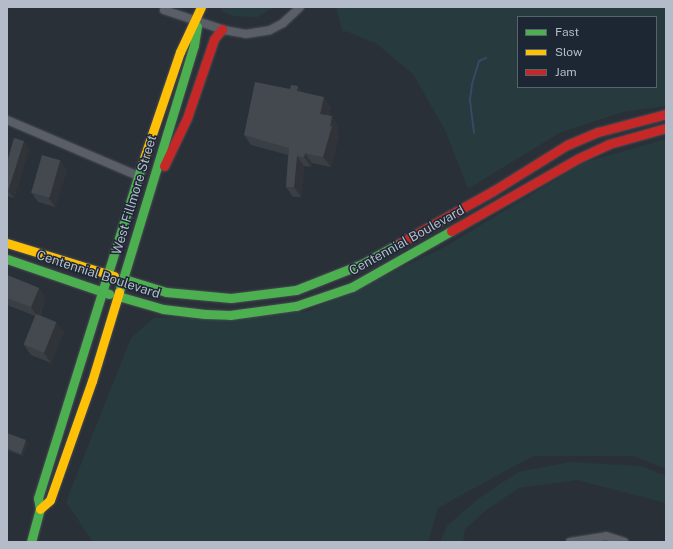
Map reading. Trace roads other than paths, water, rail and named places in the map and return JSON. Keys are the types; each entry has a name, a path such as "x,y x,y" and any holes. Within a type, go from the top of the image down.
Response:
{"main road":[{"name":"West Fillmore Street","path":"31,542 40,509 38,498 138,176 180,52 197,20 202,7"},
{"name":"West Fillmore Street","path":"40,509 50,500 68,452 124,279 194,45 197,20"},
{"path":"150,190 184,125 212,43 222,29"},
{"name":"Centennial Boulevard","path":"7,243 166,292 231,298 296,290 362,264 521,174 567,145 598,132 666,114"},
{"name":"Centennial Boulevard","path":"7,259 102,291 163,309 205,314 230,315 296,306 352,287 393,266 528,185 609,144 666,128"},
{"path":"521,174 528,185"}],"street":[{"path":"164,10 222,29 246,34 270,30 283,23 300,7"},
{"path":"7,120 138,176"},
{"path":"570,542 606,536 624,542"}],"waterway":[{"path":"474,133 470,99 472,84 479,61 486,58"}]}
